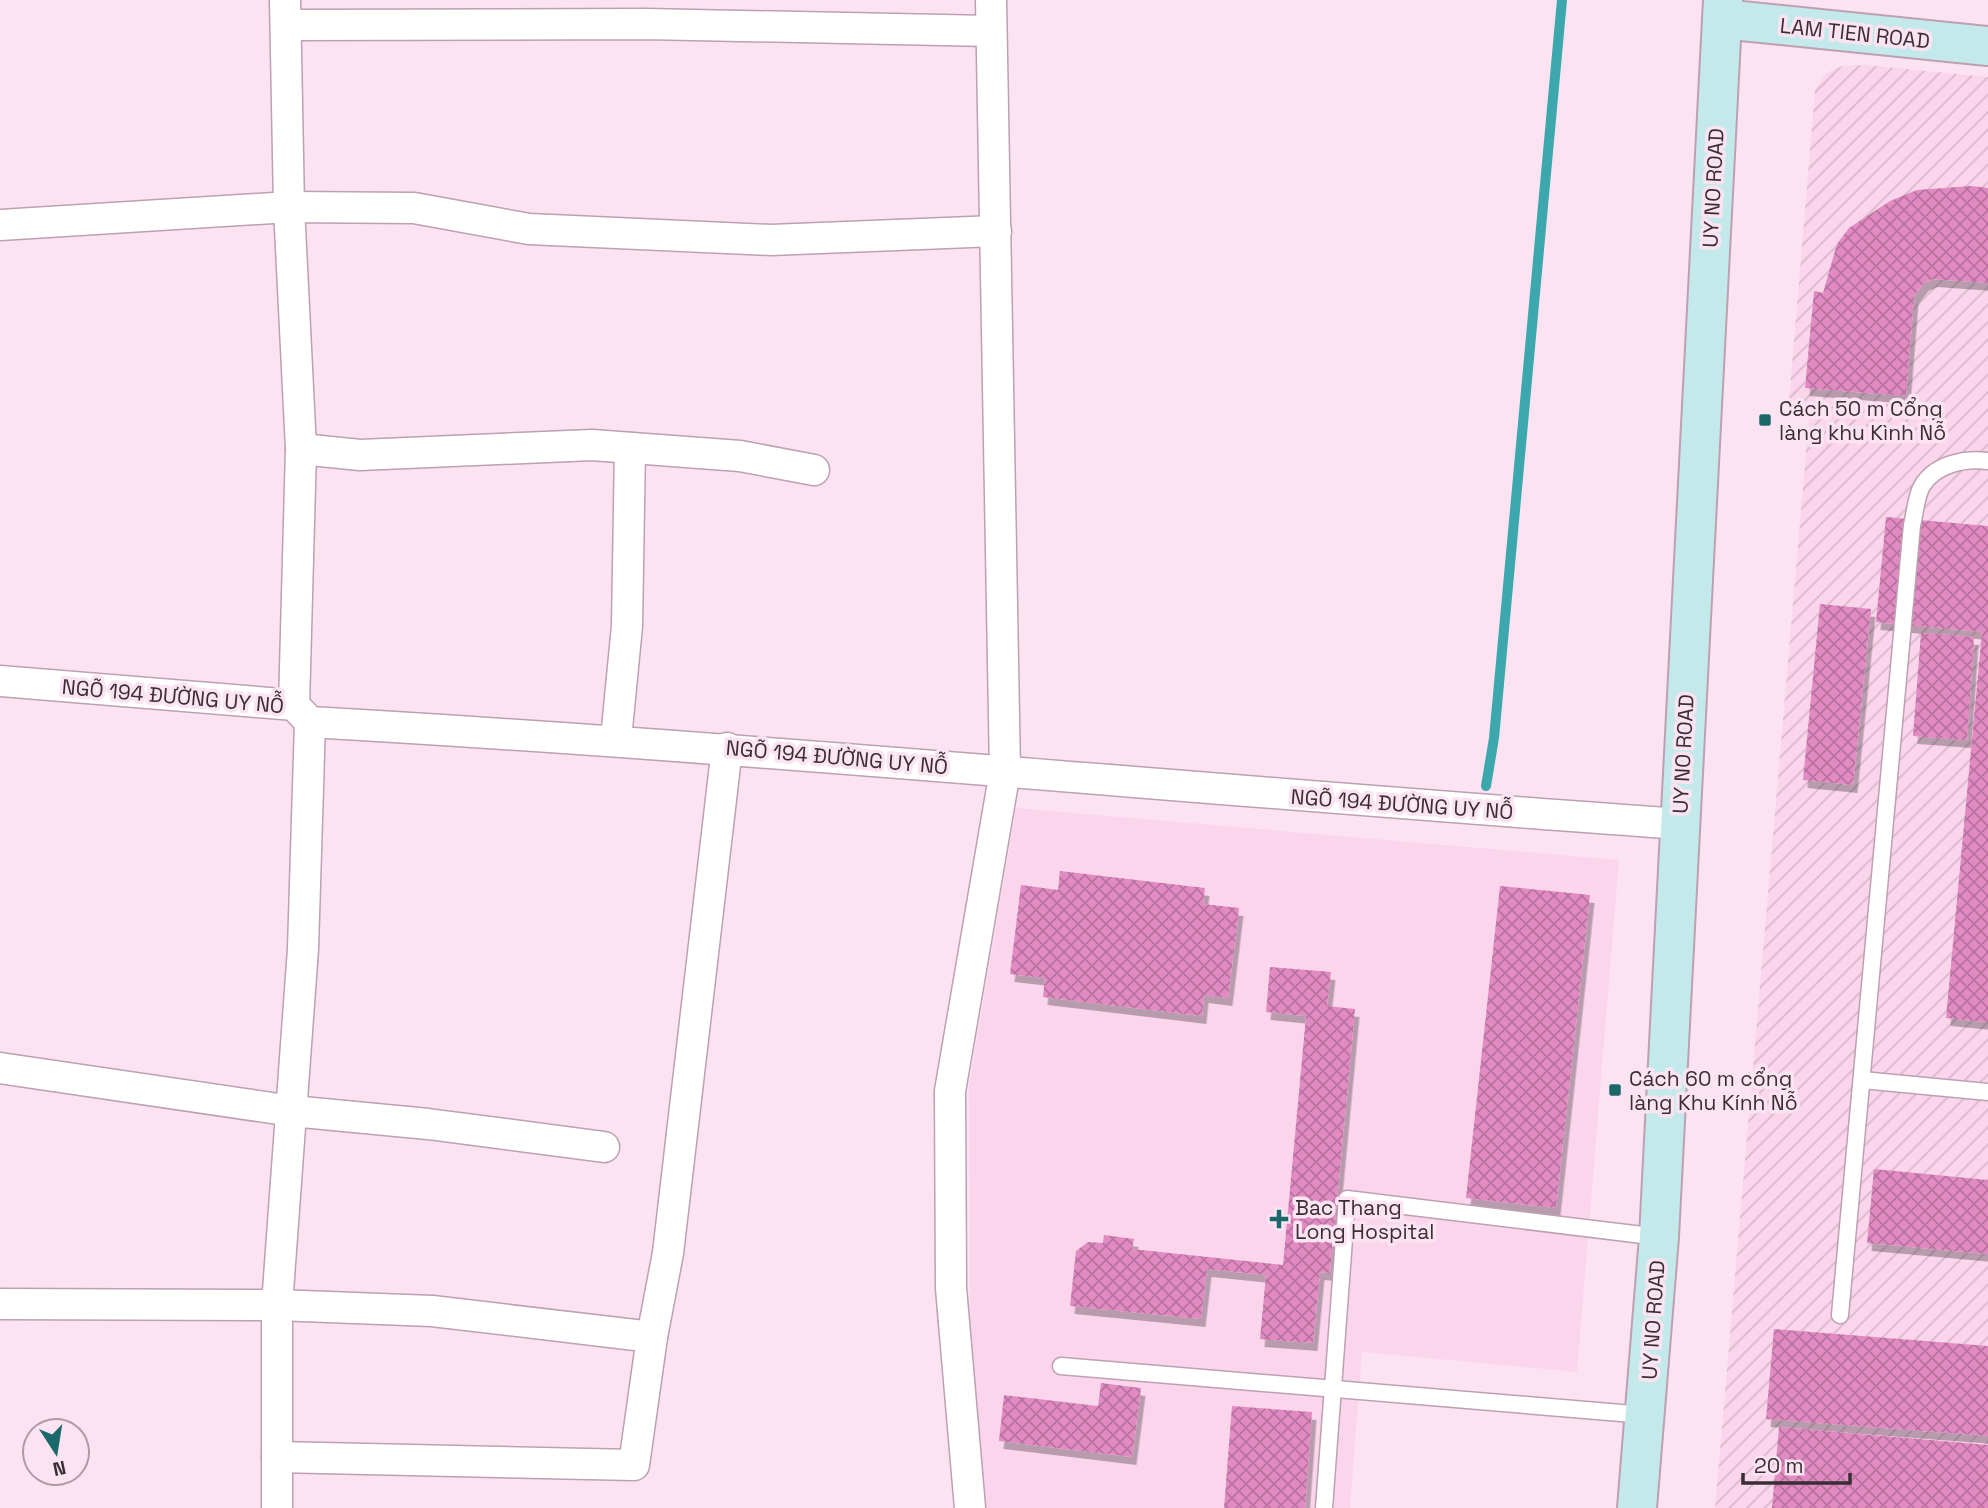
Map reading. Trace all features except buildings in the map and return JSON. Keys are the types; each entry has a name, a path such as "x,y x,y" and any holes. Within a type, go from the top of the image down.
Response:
{"street":[{"path":"970,1508 951,1288 950,1091 1005,771 991,0"},
{"name":"LAM TIEN ROAD","path":"1723,9 1988,46"},
{"name":"UY NO ROAD","path":"1637,1508 1659,1237 1723,9"},
{"path":"277,1508 276,1305 303,949 301,449 289,207 285,13 990,31"},
{"path":"0,225 289,207 414,208 529,229 771,240 996,231"},
{"path":"301,449 360,455 592,445 740,456 814,470"},
{"path":"616,739 627,626 630,448"},
{"name":"NGÕ 194 ĐƯỜNG UY NỖ","path":"0,681 302,713 1341,800 1680,824"},
{"path":"277,1457 634,1465 652,1337 668,1253 727,748"},
{"path":"0,1068 292,1111 428,1124 604,1147"},
{"path":"0,1304 276,1305 432,1311 652,1337"}],"lane":[{"path":"1840,1315 1912,525 1921,486 1944,466 1971,459 1988,461"},
{"path":"1862,1080 1988,1092"},
{"path":"1324,1508 1346,1199 1659,1237"},
{"path":"1061,1366 1333,1391 1645,1415"}],"shaded area":[{"path":"1865,65 1988,77 1988,1508 1715,1508 1810,406 1789,401 1815,90 1826,73 1842,66"},
{"name":"Bac Thang Long Hospital","path":"1016,808 1619,860 1577,1372 1362,1352 1350,1508 984,1508 970,1358 969,1086"}],"waterway":[{"path":"1486,786 1494,738 1562,0"}],"place":[{"name":"Cách 50 m Cổng làng khu Kình Nỗ","path":"1765,420"},
{"name":"Cách 60 m cổng làng Khu Kính Nỗ","path":"1615,1090"},
{"name":"Bac Thang Long Hospital","path":"1279,1219"}]}
